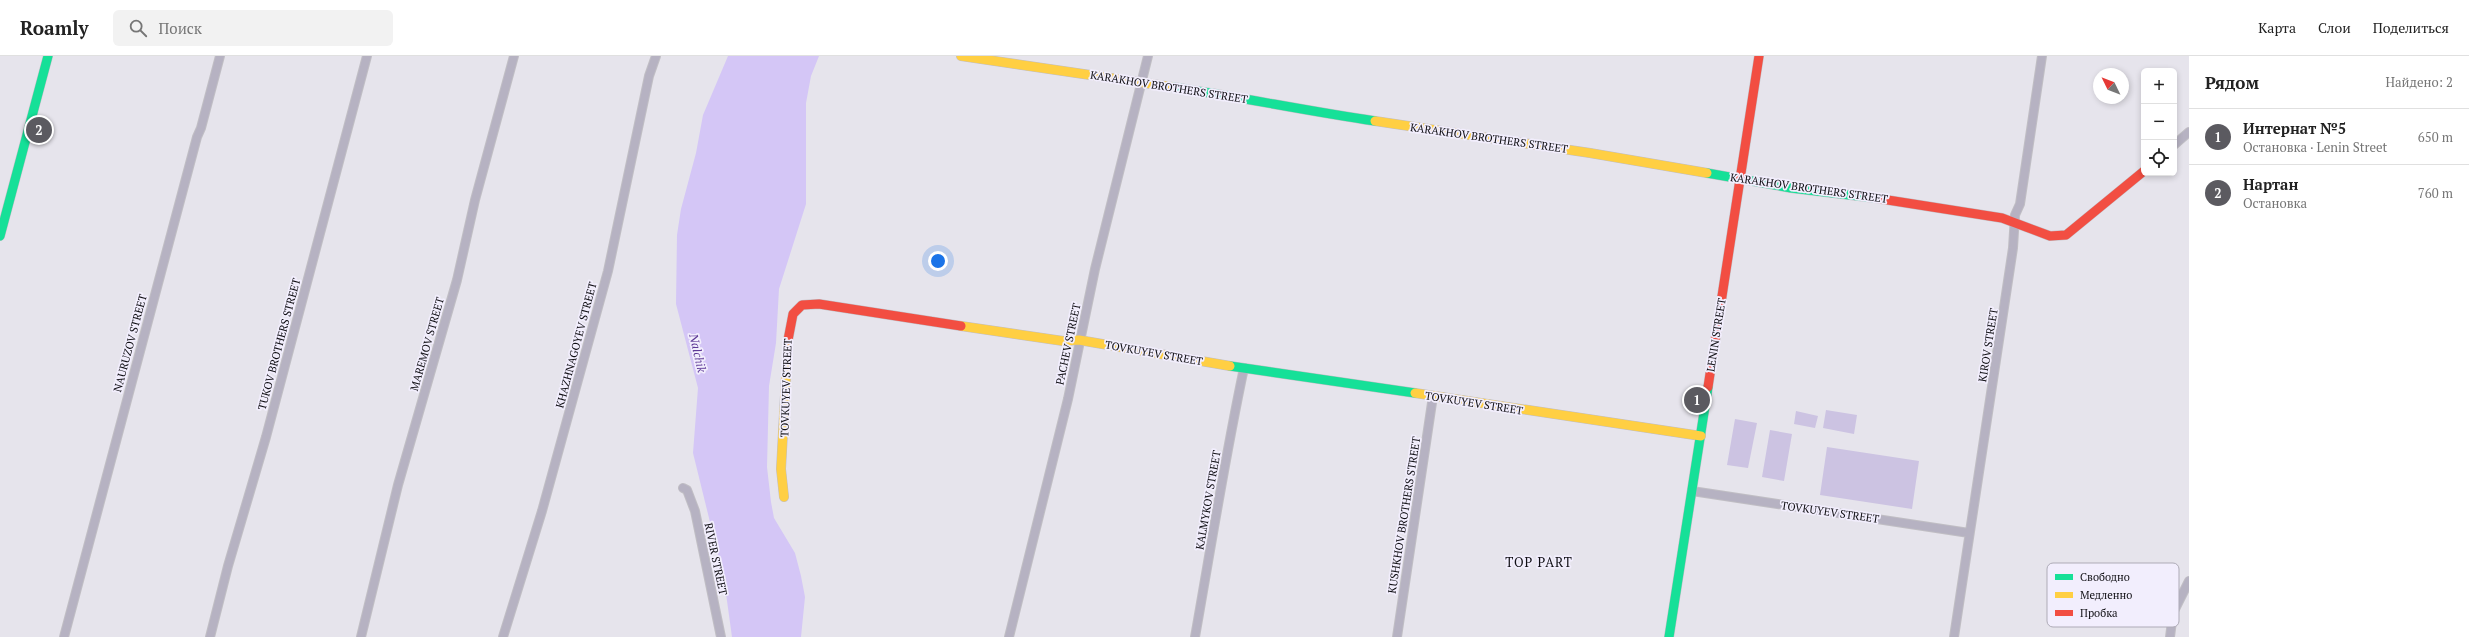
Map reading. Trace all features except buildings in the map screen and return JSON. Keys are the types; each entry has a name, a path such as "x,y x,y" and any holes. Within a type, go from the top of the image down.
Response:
{"street":[{"path":"0,236 48,56"},
{"name":"NAURUZOV STREET","path":"64,637 192,152 201,128 220,56"},
{"name":"TUKOV BROTHERS STREET","path":"210,637 228,566 266,437 367,56"},
{"name":"MAREMOV STREET","path":"360,637 398,485 457,280 475,200 514,56"},
{"name":"KHAZHNAGOYEV STREET","path":"503,637 542,511 600,300 649,76 656,56"},
{"name":"KARAKHOV BROTHERS STREET","path":"961,56 1230,96 1290,109 1582,152 1741,178 1791,188 1911,202 2002,218 2050,236 2066,235 2141,173"},
{"name":"PACHEV STREET","path":"1009,637 1068,399 1079,340 1140,83 1148,56"},
{"name":"LENIN STREET","path":"1669,637 1759,56"},
{"name":"KIROV STREET","path":"1954,637 1969,533 1986,433 2015,223 2042,56"},
{"path":"2177,142 2189,132"},
{"name":"TOVKUYEV STREET","path":"784,497 781,469 784,443 785,365 788,333 793,314 802,305 819,304 1063,341 1079,340 1244,368 1701,436"},
{"name":"KALMYKOV STREET","path":"1195,637 1225,474 1231,428 1244,368"},
{"name":"KUSHKHOV BROTHERS STREET","path":"1397,637 1433,396"},
{"name":"RIVER STREET","path":"683,488 687,490 695,511 721,637"},
{"name":"TOVKUYEV STREET","path":"1692,491 1969,533"},
{"path":"2179,601 2189,581"},
{"path":"2170,637 2171,627"}],"shaded area":[{"path":"1826,410 1857,415 1854,434 1823,428"},
{"path":"1796,411 1818,416 1815,428 1794,424"},
{"path":"1735,419 1757,423 1748,468 1727,465"},
{"path":"1770,430 1792,434 1784,481 1762,477"},
{"path":"1827,447 1919,461 1912,509 1820,495"}],"water":[{"name":"Nalchik","path":"728,56 819,56 811,76 806,103 806,204 779,289 776,343 769,386 767,467 771,502 774,518 795,553 801,576 805,597 801,637 732,637 724,579 693,453 698,388 676,304 677,235 681,209 696,153 703,115"}],"traffic: fast":[{"path":"0,236 48,56"},
{"path":"1172,87 1375,121"},
{"path":"1707,173 1791,188 1875,198"},
{"path":"1230,366 1415,393"},
{"path":"1669,637 1708,387"}],"traffic: slow":[{"path":"961,56 1172,87"},
{"path":"1375,121 1590,153 1707,173"},
{"path":"961,326 1063,341 1079,340 1230,366"},
{"path":"784,497 781,469 788,340"},
{"path":"1415,393 1701,436"}],"traffic: jam":[{"path":"1708,387 1759,56"},
{"path":"1875,198 2002,218 2050,236 2066,235 2141,173"},
{"path":"788,340 793,314 802,305 819,304 961,326"}],"place":[{"name":"Нартан","path":"39,130"},
{"name":"Интернат №5","path":"1697,400"}],"district":[{"name":"TOP PART","path":"1539,562"}]}
